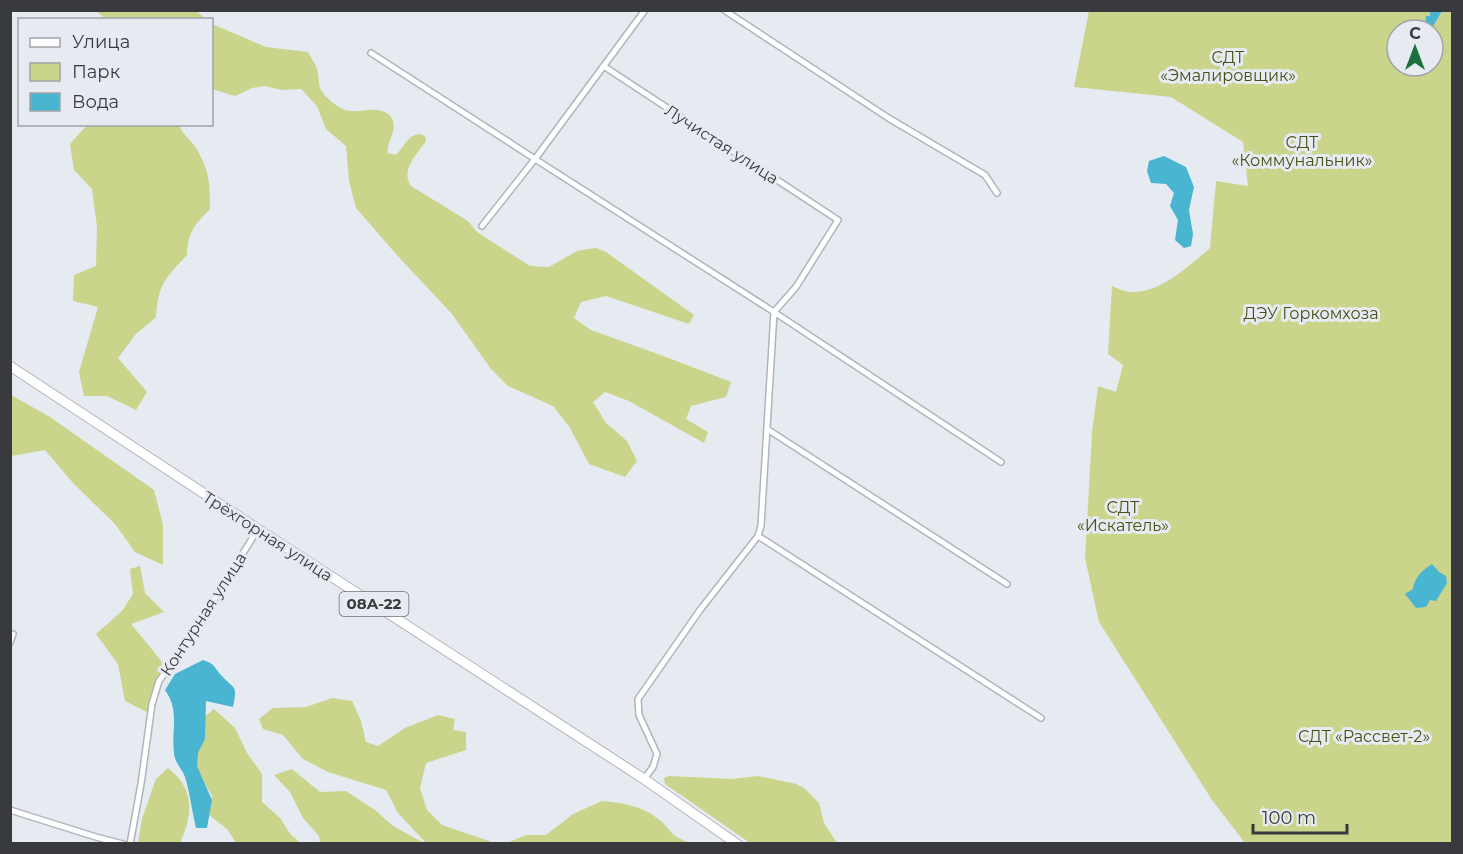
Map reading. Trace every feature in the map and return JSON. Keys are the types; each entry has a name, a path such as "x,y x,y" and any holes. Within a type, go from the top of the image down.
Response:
{"highway":[{"name":"Трёхгорная улица","path":"10,366 644,779 737,843"}],"street":[{"path":"482,226 605,67 645,10"},
{"path":"724,10 890,119 985,175 998,193"},
{"path":"371,53 774,312 1001,462"},
{"name":"Лучистая улица","path":"605,67 838,220 796,287 774,312"},
{"path":"644,779 653,767 657,754 638,711 640,694 700,610 758,536 761,526 774,312"},
{"path":"767,429 1007,584"},
{"name":"Контурная улица","path":"130,843 152,704 159,681 189,640 258,529"},
{"path":"758,536 1041,718"},
{"path":"10,643 13,634"},
{"path":"10,810 96,837 123,843"}],"green space":[{"path":"96,11 196,11 205,18 105,18"},
{"path":"1089,11 1430,11 1429,18 1385,18 1385,78 1445,78 1445,18 1438,18 1442,11 1452,11 1452,843 1245,843 1212,800 1099,622 1085,558 1092,433 1098,386 1116,392 1123,365 1108,354 1112,286 1129,292 1141,291 1163,284 1183,270 1210,248 1216,181 1248,186 1243,142 1171,97 1074,87"},
{"path":"213,24 266,47 308,52 317,69 320,88 334,104 345,110 378,110 389,115 394,125 388,153 396,155 412,137 420,134 425,136 426,141 414,157 407,174 411,186 468,221 477,232 530,266 549,267 577,251 596,248 606,252 694,315 689,324 606,296 581,302 574,318 591,330 731,382 726,397 691,406 686,419 708,432 704,443 629,401 605,392 593,402 606,423 627,441 637,461 625,477 589,464 570,428 553,406 508,386 491,369 452,314 356,208 349,181 346,146 326,129 317,106 301,89 282,90 264,86 252,88 235,96 213,89"},
{"path":"86,126 180,126 196,148 208,178 210,209 193,229 187,255 173,270 161,289 156,317 135,335 118,358 147,392 136,410 107,396 84,396 79,372 98,307 73,301 74,275 96,266 97,227 92,189 74,170 70,144"},
{"path":"11,395 50,417 154,490 163,525 163,565 135,552 115,524 73,483 45,450 11,456"},
{"path":"140,566 145,593 164,612 131,624 163,663 149,713 125,701 118,664 96,634 122,611 133,594 130,569"},
{"path":"332,698 352,701 361,721 366,742 378,746 405,728 438,715 455,719 453,730 466,732 466,750 426,763 420,788 427,810 442,825 495,843 426,843 398,813 386,790 328,772 303,759 283,735 263,729 259,719 273,708 306,707"},
{"path":"214,709 235,728 247,753 262,774 262,802 280,818 291,835 301,843 236,843 228,830 208,814 212,796 193,763 205,739 204,717"},
{"path":"168,768 183,784 189,802 187,822 180,843 138,843 142,819 156,779"},
{"path":"292,769 320,792 346,791 375,810 393,826 424,843 320,843 319,836 303,818 290,792 274,775"},
{"path":"669,776 732,779 758,776 796,784 804,788 819,803 824,823 837,843 750,843 665,784 664,778"},
{"path":"602,801 638,807 662,822 674,835 691,843 507,843 526,835 546,835 573,814"}],"water":[{"path":"1430,11 1442,11 1438,18 1426,18 1430,16"},
{"path":"1164,156 1186,167 1194,187 1189,210 1193,234 1191,246 1184,248 1175,240 1178,220 1170,206 1174,193 1166,184 1151,183 1147,171 1149,161"},
{"path":"1432,564 1446,576 1447,583 1436,601 1430,600 1426,607 1416,608 1405,594 1413,589 1420,574"},
{"path":"203,660 214,666 234,688 235,694 233,707 206,701 205,739 198,753 197,766 212,800 207,828 196,828 185,777 175,757 174,713 165,690 175,674"}],"park label":[{"name":"СДТ «Эмалировщик»","path":"1228,66"},
{"name":"СДТ «Коммунальник»","path":"1302,151"},
{"name":"ДЭУ Горкомхоза","path":"1311,313"},
{"name":"СДТ «Искатель»","path":"1123,516"},
{"name":"СДТ «Рассвет-2»","path":"1364,736"}]}
